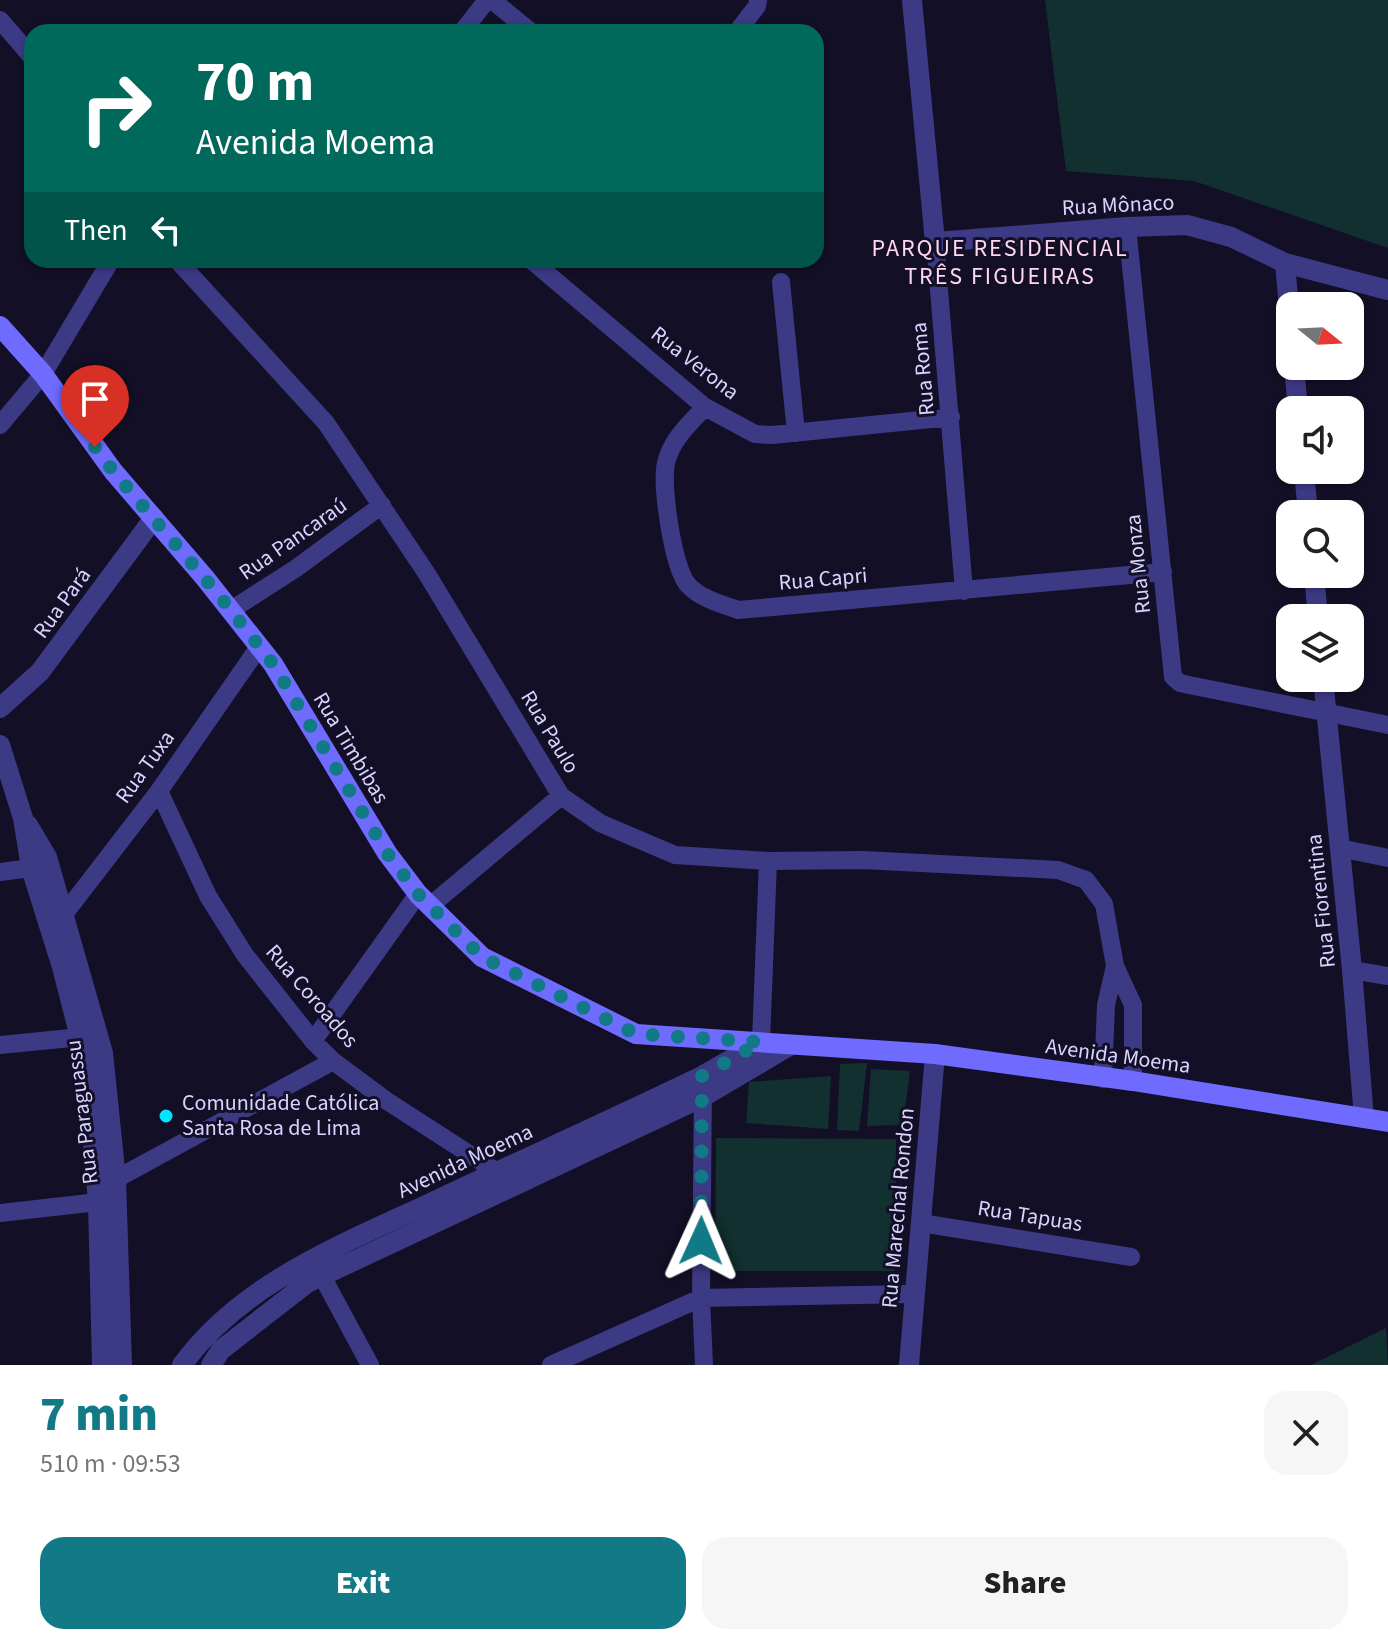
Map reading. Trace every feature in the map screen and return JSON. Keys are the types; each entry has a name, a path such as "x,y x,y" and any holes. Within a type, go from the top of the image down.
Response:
{"main road":[{"name":"Rua Timbibas","path":"0,326 43,374 113,471 273,664 387,853 424,900 482,957 636,1034 761,1042"},
{"name":"Avenida Moema","path":"761,1042 935,1054 1133,1081 1388,1122"}],"street":[{"path":"469,24 490,0 521,24"},
{"path":"743,24 758,0"},
{"name":"Rua Roma","path":"912,0 964,591"},
{"path":"0,20 24,48"},
{"name":"Rua Mônaco","path":"935,242 1187,225 1231,237 1285,263 1388,290"},
{"name":"Rua Monza","path":"1127,227 1173,677 1180,683 1388,725"},
{"path":"1285,263 1288,292"},
{"path":"0,425 43,374 106,268"},
{"name":"Rua Paulo","path":"184,268 326,423 427,574 561,796 600,823 675,855 1058,870 1086,880 1104,904 1115,966 1133,1005 1133,1081"},
{"name":"Rua Verona","path":"540,268 705,407 755,434 796,433 951,417"},
{"path":"781,282 796,433"},
{"name":"Rua Capri","path":"705,407 677,438 666,463 669,528 676,558 687,584 711,601 738,610 1163,572"},
{"name":"Rua Pancaraú","path":"231,610 295,569 382,505"},
{"name":"Rua Pará","path":"0,708 40,672 154,518"},
{"name":"Rua Tuxa","path":"65,913 159,791 259,647"},
{"name":"Rua Fiorentina","path":"1324,692 1364,1118"},
{"name":"Rua Paraguassu","path":"0,745 23,818 31,868 62,967 89,1034 103,1053 116,1179 122,1365"},
{"name":"Rua Coroados","path":"159,791 208,896 237,943 313,1041 333,1061 387,1101 497,1172"},
{"path":"313,1041 424,900 561,796"},
{"name":"Rua Paraguassu","path":"23,818 47,857 65,913 89,1034 86,1061 98,1202 102,1365"},
{"path":"1339,848 1388,858"},
{"path":"761,1042 768,861"},
{"path":"0,872 31,868"},
{"name":"Rua Paulo","path":"1103,1079 1106,1005 1115,966"},
{"path":"1352,970 1388,976"},
{"path":"0,1045 89,1034"},
{"name":"Avenida Moema","path":"182,1365 199,1342 259,1291 323,1254 702,1076 761,1042"},
{"name":"Avenida Moema","path":"211,1365 221,1350 307,1283 703,1097 791,1045"},
{"name":"Rua Marechal Rondon","path":"909,1365 935,1054"},
{"path":"116,1179 333,1061"},
{"path":"702,1076 701,1298 704,1365"},
{"path":"0,1213 98,1202"},
{"name":"Rua Tapuas","path":"921,1223 1131,1257"},
{"path":"322,1276 370,1365"},
{"path":"551,1365 701,1298 914,1294"}],"green space":[{"path":"1045,0 1388,0 1388,248 1194,181 1066,171"},
{"path":"867,1063 859,1131 837,1130 840,1064"},
{"path":"871,1069 910,1071 903,1125 867,1126"},
{"path":"831,1076 828,1129 746,1123 749,1082"},
{"path":"716,1138 896,1139 895,1271 715,1271"},
{"path":"1386,1328 1388,1365 1311,1365"}],"place":[{"name":"Comunidade Católica Santa Rosa de Lima","path":"166,1116"}],"district":[{"name":"PARQUE RESIDENCIAL TRÊS FIGUEIRAS","path":"1000,262"}],"route":[{"path":"95,447 273,664 387,853 418,894 482,957 636,1034 761,1042 702,1076 701,1241"}]}
